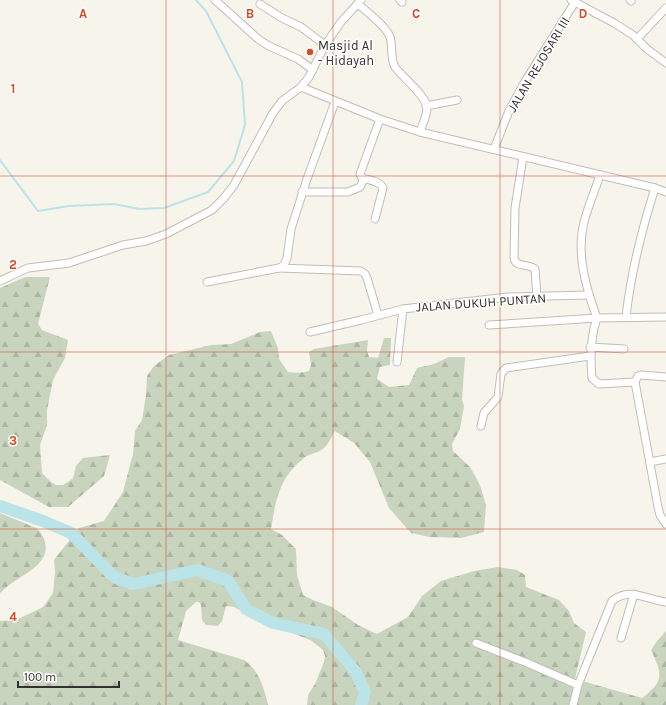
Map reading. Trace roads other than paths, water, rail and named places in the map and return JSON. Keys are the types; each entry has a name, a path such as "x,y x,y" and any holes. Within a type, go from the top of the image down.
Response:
{"street":[{"path":"215,0 258,39 269,46 298,59 313,70"},
{"path":"0,281 28,268 69,263 123,245 166,234 212,210 234,185 273,113 282,101 301,88 313,70 324,46 357,2 386,30 390,39 392,60 396,68 411,83 423,99 426,106 426,113 420,132"},
{"path":"578,2 614,23 637,39 647,49 666,63"},
{"name":"JALAN REJOSARI III","path":"494,149 509,111 524,82 578,2"},
{"path":"260,4 282,18 303,28 324,46"},
{"path":"637,39 666,8"},
{"path":"301,88 380,119 420,132 655,188 666,192"},
{"path":"426,106 457,100"},
{"path":"278,268 284,265 287,258 291,229 302,192 335,102"},
{"path":"375,219 383,188 380,183 364,179 360,177 360,174 380,119"},
{"path":"523,157 515,208 514,261 518,264 531,266 535,269 537,297"},
{"path":"600,175 584,222 581,243 583,267 589,295 597,318 590,347 592,378 599,384 635,382"},
{"path":"302,192 348,192 360,187 364,179"},
{"path":"626,317 634,259 655,188"},
{"path":"207,282 278,268 361,271 367,278 378,315"},
{"name":"JALAN DUKUH PUNTAN","path":"397,362 403,308 490,299 589,295"},
{"path":"310,332 403,308"},
{"path":"489,325 597,318 666,317"},
{"path":"590,347 624,349"},
{"path":"481,426 484,413 498,397 501,374 506,368 590,356"},
{"path":"666,377 640,375 635,382 660,515 666,524"},
{"path":"650,462 666,459"},
{"path":"572,705 578,685 612,601 618,595 628,593 666,602"},
{"path":"621,638 634,594"},
{"path":"476,643 526,662 578,685"}],"waterway":[{"path":"0,160 38,211 69,206 114,204 139,209 164,208 208,192 234,161 245,125 242,82 206,11 196,0"},
{"path":"0,506 43,521 71,533 114,577 133,584 198,570 228,581 246,609 273,623 324,634 356,672 365,693 361,705"}],"place":[{"name":"Masjid Al - Hidayah","path":"310,52"}]}
